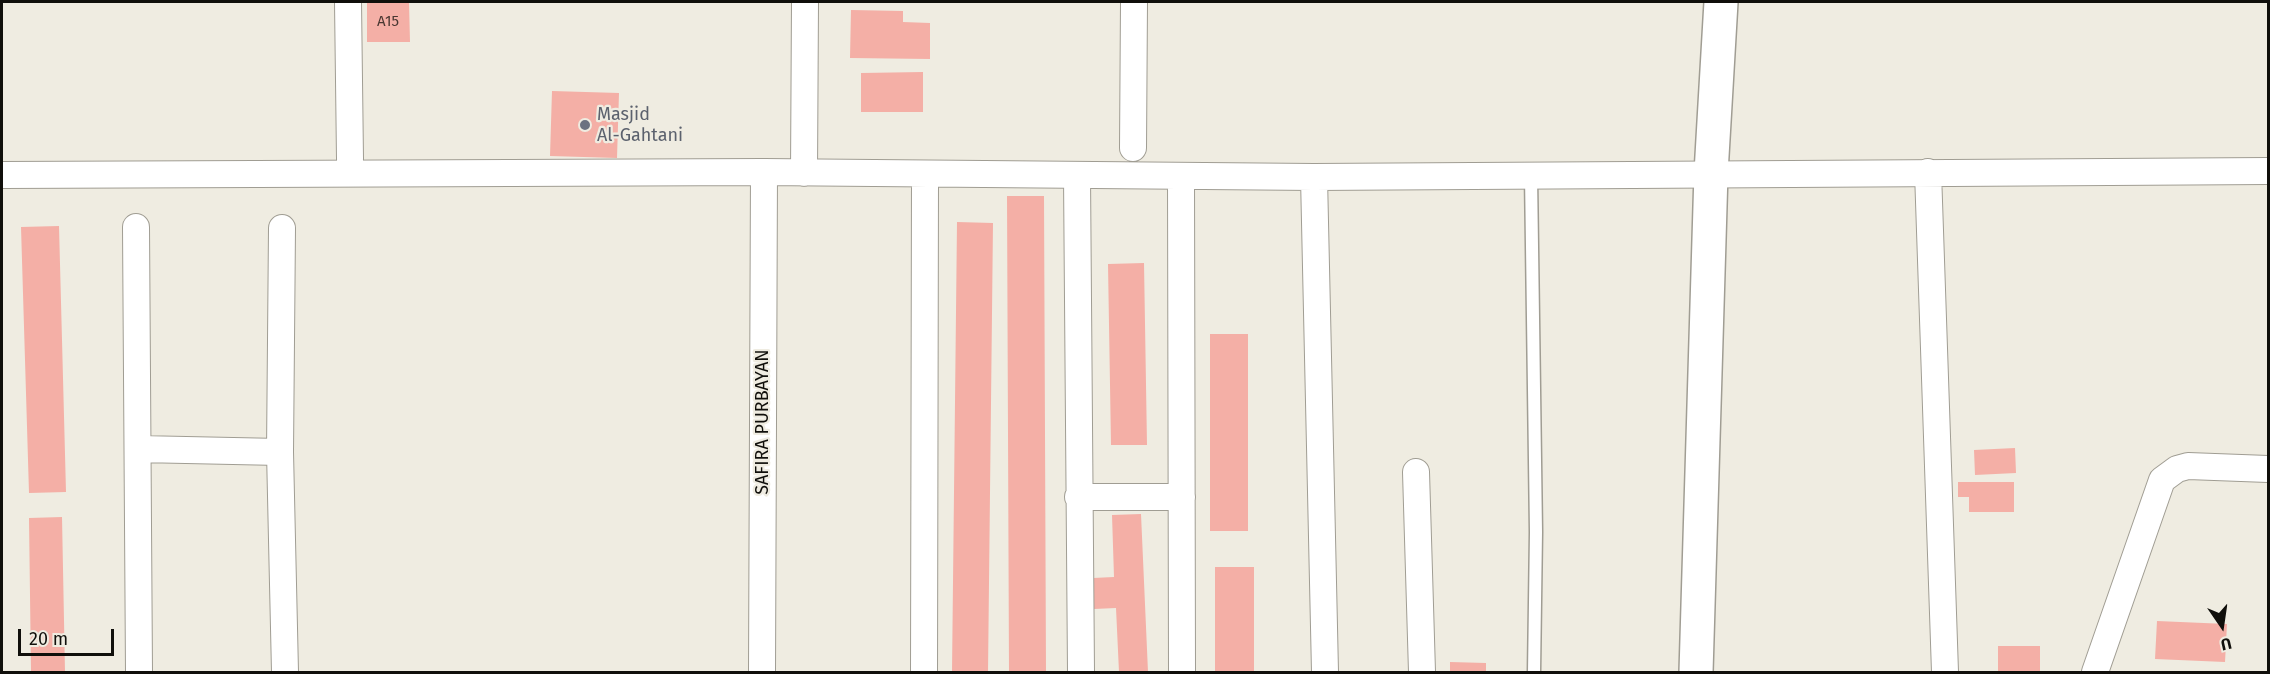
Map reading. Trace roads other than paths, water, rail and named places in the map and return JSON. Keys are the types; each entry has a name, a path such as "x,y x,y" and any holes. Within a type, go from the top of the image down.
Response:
{"street":[{"path":"348,2 350,159"},
{"path":"804,173 805,2"},
{"path":"1133,148 1134,2"},
{"path":"1696,672 1711,173 1721,2"},
{"path":"2,175 764,172 1314,177 2268,171"},
{"name":"SAFIRA PURBAYAN","path":"762,672 764,172"},
{"path":"1928,172 1945,672"},
{"path":"924,672 925,175"},
{"path":"1077,176 1081,672"},
{"path":"1182,177 1182,672"},
{"path":"1314,177 1325,672"},
{"path":"135,227 139,449 139,672"},
{"path":"282,228 280,452 285,672"},
{"path":"139,449 280,452"},
{"path":"2094,672 2162,480 2177,469 2188,466 2234,465 2268,469"},
{"path":"1416,472 1422,672"},
{"path":"1078,497 1182,496"}],"lane":[{"path":"1531,175 1536,531 1534,672"}],"place":[{"name":"Masjid Al-Gahtani","path":"585,125"}]}
